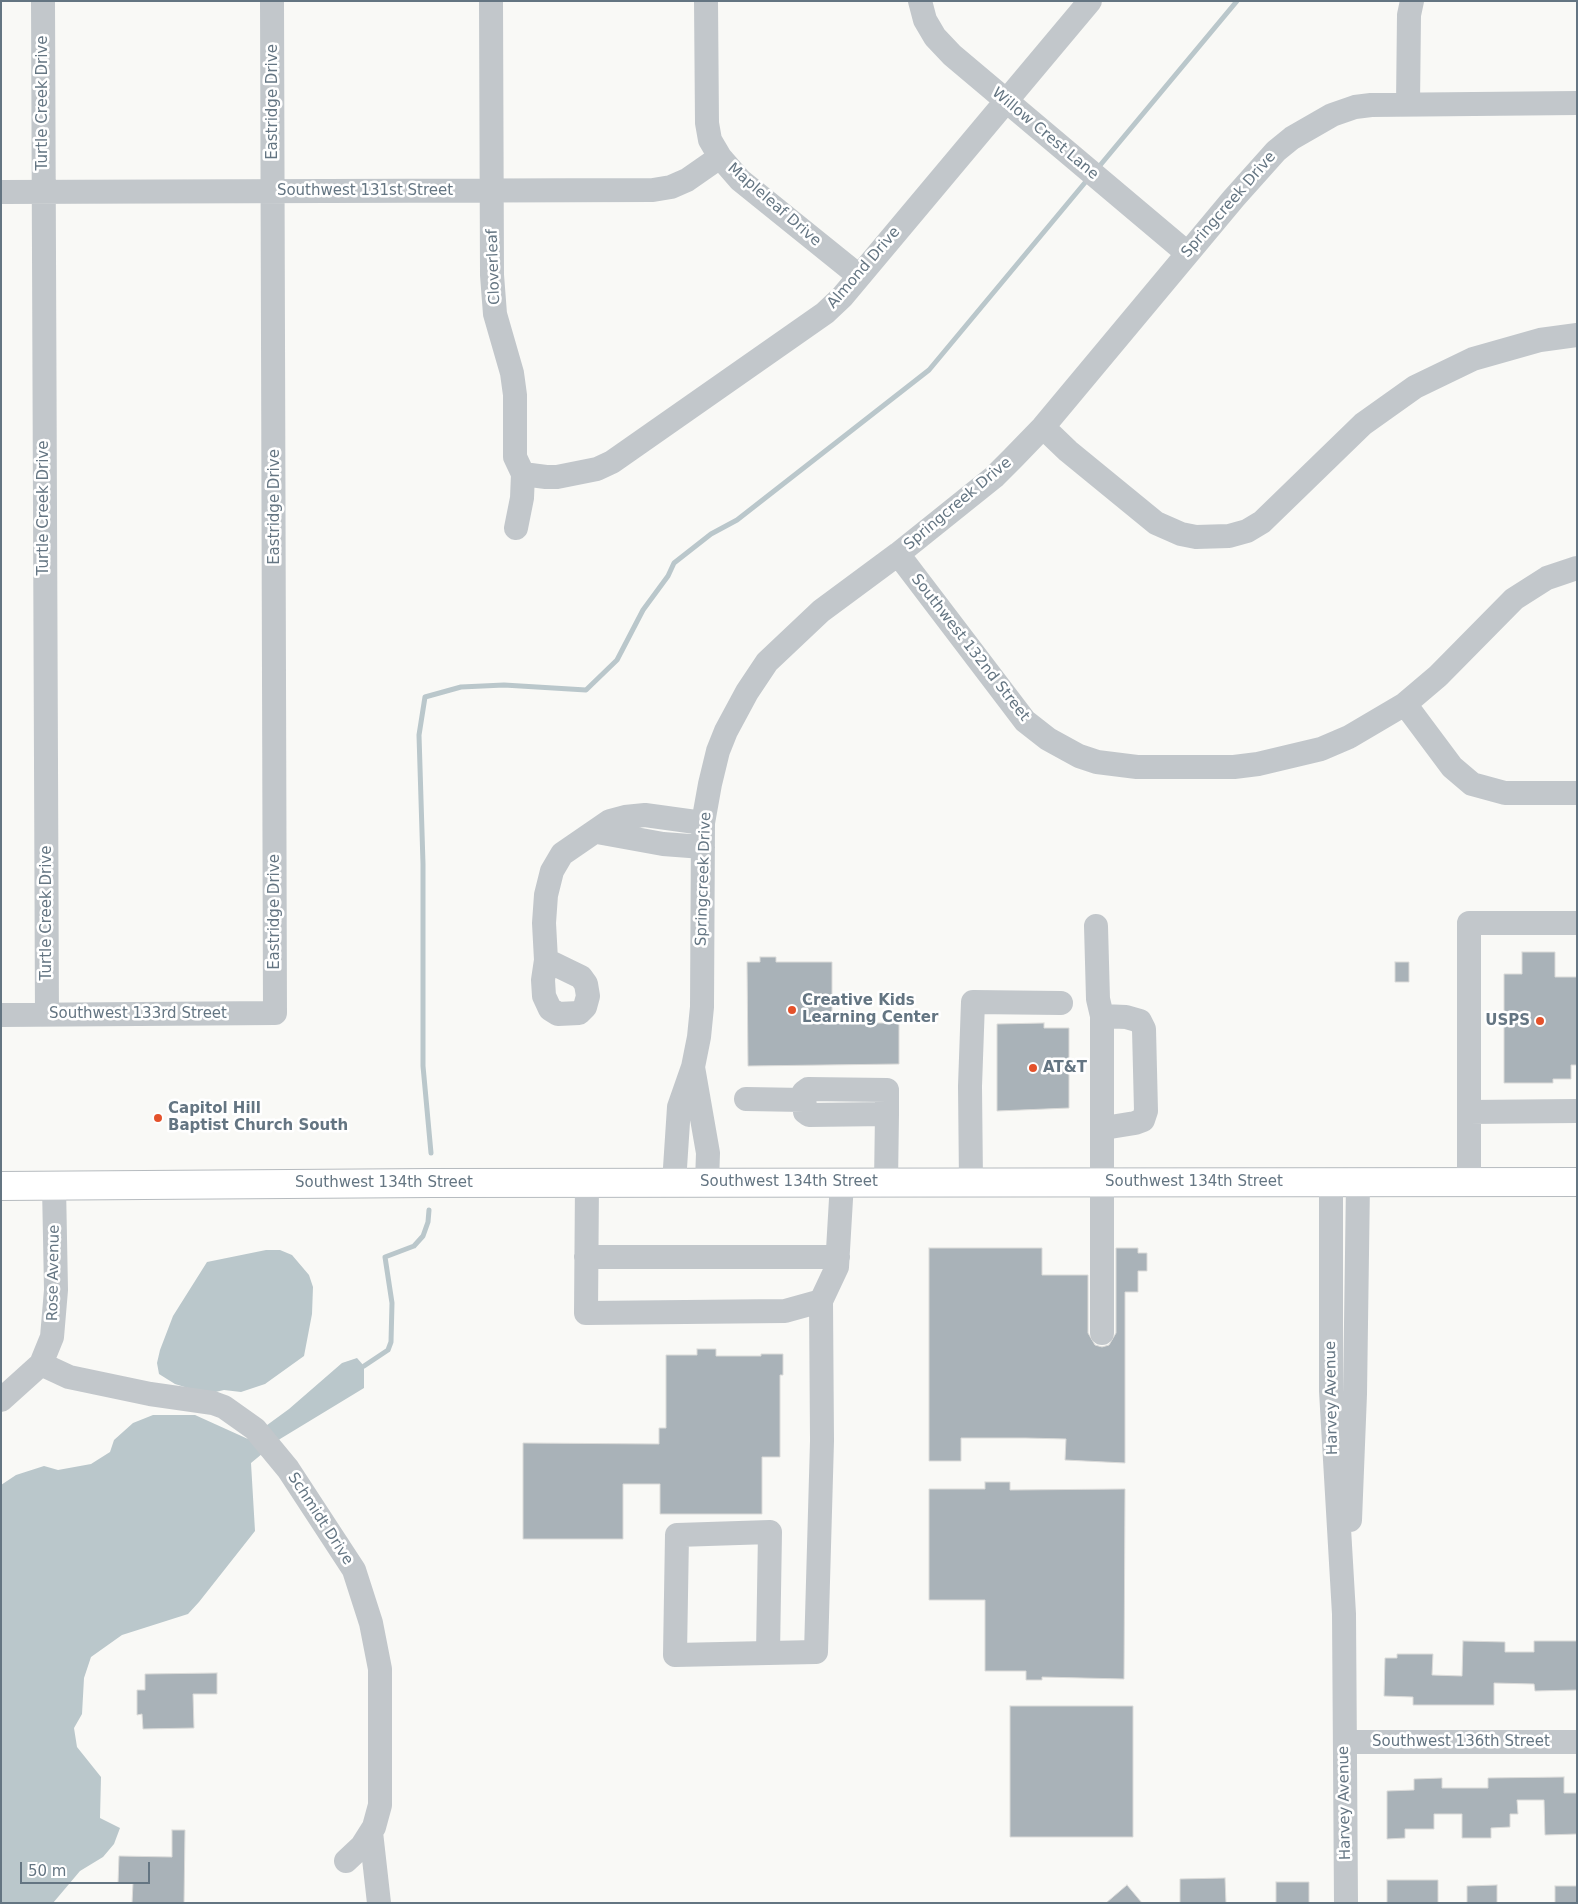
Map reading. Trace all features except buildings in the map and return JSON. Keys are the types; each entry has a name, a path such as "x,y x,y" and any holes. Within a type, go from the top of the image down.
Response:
{"main road":[{"name":"Southwest 134th Street","path":"1,1186 587,1182 1577,1182"}],"street":[{"name":"Turtle Creek Drive","path":"43,1 47,1014"},
{"name":"Eastridge Drive","path":"272,1 275,1013"},
{"name":"Cloverleaf","path":"491,1 493,298 495,314 512,373 515,395 515,457 524,474 522,498 516,528"},
{"name":"Mapleleaf Drive","path":"706,1 707,123 710,140 720,158 740,180 858,276"},
{"name":"Willow Crest Lane","path":"920,1 925,20 935,36 1006,102 1187,253"},
{"name":"Almond Drive","path":"524,474 546,477 558,476 597,469 612,462 825,313 842,297 1090,1"},
{"path":"1408,104 1409,15 1412,1"},
{"name":"Springcreek Drive","path":"674,1182 678,1106 693,1067 702,1007 703,823 718,752 734,716 767,662 821,611 898,554 994,477 1043,427 1187,253 1276,151 1292,138 1325,119 1355,107 1408,104 1577,103"},
{"name":"Southwest 131st Street","path":"1,192 493,192 654,190 671,187 687,180 720,158"},
{"path":"1043,427 1074,457 1156,523 1181,534 1196,537 1229,536 1247,531 1262,522 1356,430 1415,387 1473,359 1540,340 1577,335"},
{"name":"Southwest 132nd Street","path":"898,554 1025,721 1062,748 1097,762 1137,767 1234,767 1258,764 1321,749 1349,737 1405,704 1438,676 1514,599 1554,575 1577,568"},
{"path":"1405,704 1452,767 1472,784 1504,793 1577,794"},
{"path":"546,960 544,923 546,895 552,871 562,854 597,832 610,821 645,815 703,823"},
{"path":"597,832 663,844 703,847"},
{"path":"1469,1182 1469,922 1577,923"},
{"path":"1096,926 1098,999 1102,1016 1104,1128 1102,1333"},
{"path":"971,1182 970,1086 973,1002 1062,1003"},
{"name":"Southwest 133rd Street","path":"1,1014 275,1013"},
{"path":"1102,1016 1126,1017 1140,1021 1144,1029 1146,1111 1143,1120 1104,1128"},
{"name":"Springcreek Drive","path":"693,1067 708,1154 707,1182"},
{"path":"746,1099 804,1100 804,1092 808,1089 886,1088 886,1182"},
{"path":"1469,1112 1577,1111"},
{"path":"587,1182 586,1313 785,1311 821,1301"},
{"path":"768,1653 770,1532 677,1535 676,1655 816,1652 822,1440 821,1301 837,1268 842,1182"},
{"name":"Harvey Avenue","path":"1331,1182 1331,1391 1344,1614 1346,1903"},
{"name":"Harvey Avenue","path":"1344,1614 1354,1465 1358,1182"},
{"name":"Rose Avenue","path":"1,1400 41,1364 52,1337 55,1314 54,1186"},
{"path":"586,1257 838,1257"},
{"name":"Schmidt Drive","path":"41,1364 69,1377 150,1394 213,1403 224,1407 254,1429 274,1451 288,1469 354,1570 371,1623 380,1669 380,1805 371,1832 362,1846 346,1862"},
{"name":"Southwest 136th Street","path":"1345,1742 1577,1742"},
{"path":"371,1832 378,1903"}],"shaded area":[{"path":"266,1250 280,1250 292,1255 309,1275 313,1287 312,1314 304,1356 265,1384 241,1392 224,1390 207,1394 175,1384 159,1374 157,1363 160,1350 173,1316 207,1262"},
{"path":"357,1358 364,1366 364,1388 280,1439 251,1463 255,1531 199,1602 188,1614 122,1635 91,1657 84,1678 82,1714 74,1728 77,1747 101,1777 100,1818 120,1828 114,1844 103,1857 80,1871 53,1903 1,1903 1,1485 16,1475 44,1466 58,1470 91,1464 110,1452 114,1440 133,1423 153,1415 195,1415 248,1439 289,1409 342,1363"}],"waterway":[{"path":"1097,169 1237,1"},
{"path":"431,1153 423,1066 423,864 419,735 425,697 461,687 504,685 586,690 617,660 643,610 668,576 674,563 711,534 737,520 929,370 1088,179"},
{"path":"364,1366 388,1350 391,1342 392,1303 385,1257 414,1246 423,1236 428,1222 429,1210"}],"place":[{"name":"Creative Kids Learning Center","path":"792,1010"},
{"name":"USPS","path":"1540,1021"},
{"name":"AT&T","path":"1033,1068"},
{"name":"Capitol Hill Baptist Church South","path":"158,1118"}]}
